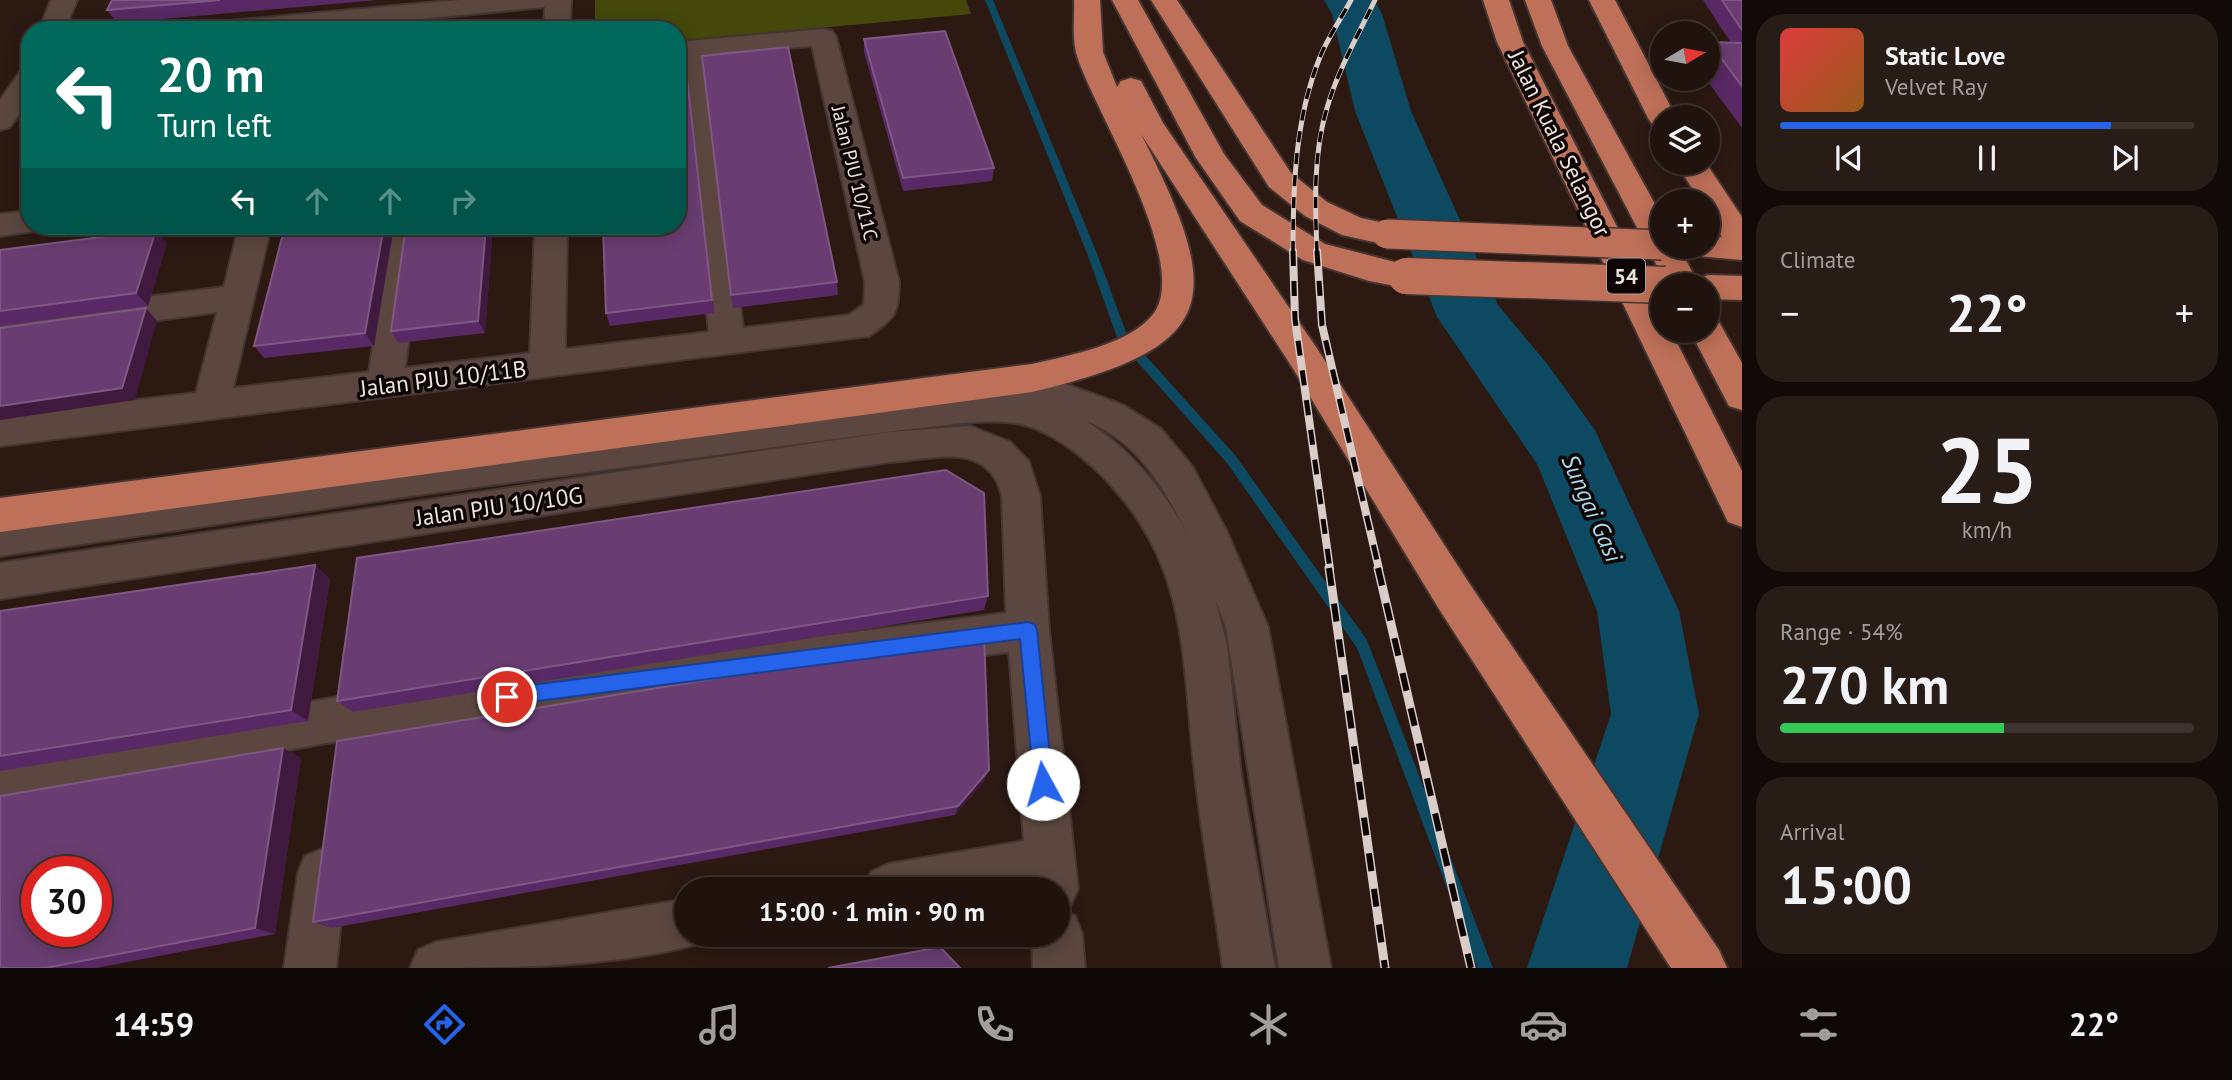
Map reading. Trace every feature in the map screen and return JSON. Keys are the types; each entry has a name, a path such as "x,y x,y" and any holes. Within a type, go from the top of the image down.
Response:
{"highway":[{"path":"0,514 1032,378 1105,357 1151,335 1169,319 1181,286 1176,246 1090,56 1088,0"},
{"path":"1088,0 1149,124 1304,357 1454,596 1701,968"},
{"path":"1125,0 1211,158 1251,213 1314,252 1369,269 1406,276 1650,284"},
{"path":"1164,0 1280,180 1316,209 1353,227 1387,234 1650,245"},
{"path":"1185,0 1214,76"},
{"path":"1468,0 1510,41"},
{"name":"Jalan Kuala Selangor","path":"1496,0 1510,41 1742,510"},
{"name":"Jalan Kuala Selangor","path":"1538,0 1555,46 1677,273"},
{"path":"1602,0 1655,105"},
{"path":"1699,175 1742,242"},
{"path":"1720,248 1742,249"},
{"path":"1720,287 1742,288"},
{"path":"1713,343 1742,396"}],"street":[{"path":"56,21 64,0"},
{"path":"413,21 435,20 544,0"},
{"path":"557,21 558,0"},
{"name":"Jalan PJU 10/11C","path":"686,49 822,37 882,282 881,310"},
{"path":"686,56 728,343"},
{"path":"0,121 21,91"},
{"path":"0,225 21,223"},
{"path":"211,406 253,235"},
{"path":"385,385 406,235"},
{"path":"547,365 551,235"},
{"path":"0,329 238,297"},
{"name":"Jalan PJU 10/11B","path":"0,431 857,327 881,310"},
{"path":"957,386 1043,390 1110,415 1148,440 1178,477 1213,544 1247,626 1305,968"},
{"path":"0,539 365,525 910,414 980,410 1030,412 1078,434 1117,463 1152,506 1184,568 1202,628 1218,774 1249,968"},
{"name":"Jalan PJU 10/10G","path":"0,581 890,447 970,442 997,453 1015,473 1021,496 1028,630"},
{"path":"0,779 343,717 1028,630 1052,875 1029,877"},
{"path":"310,968 327,836"},
{"path":"436,968 674,926"},
{"path":"1057,947 1059,968"}],"shaded area":[{"path":"595,0 966,0 971,14 686,40 686,21 595,21"}],"building":[{"path":"112,0 220,0 107,10"},
{"path":"1722,0 1742,0 1742,30"},
{"path":"945,31 994,168 903,178 864,39"},
{"path":"1720,42 1742,43 1742,86 1720,57"},
{"path":"788,47 837,282 731,295 702,56"},
{"path":"686,69 712,300 606,313 603,235 686,235"},
{"path":"117,235 154,235 136,293 0,311 0,250"},
{"path":"283,235 382,235 365,333 254,346"},
{"path":"405,235 485,235 478,321 391,331"},
{"path":"146,308 122,388 0,406 0,328"},
{"path":"946,470 984,493 988,596 337,701 357,558"},
{"path":"315,565 291,710 0,756 0,611"},
{"path":"984,634 989,770 958,806 313,922 337,741"},
{"path":"283,748 255,928 45,968 0,968 0,796"},
{"path":"940,947 960,968 828,968"}],"waterway":[{"path":"989,0 1093,256 1122,337 1231,459 1362,644 1485,968"},
{"name":"Sungai Gasi","path":"1349,0 1357,14 1383,111 1470,317 1523,384 1569,451 1638,611 1655,714 1577,968"}],"railway":[{"path":"1293,251 1297,153 1305,104 1323,50 1351,0"},
{"path":"1317,252 1316,180 1322,125 1337,80 1375,0"},
{"path":"1293,251 1295,319 1330,569"},
{"path":"1317,251 1322,325 1379,569"},
{"path":"1329,568 1385,968"},
{"path":"1378,568 1471,968"}],"route":[{"path":"507,697 1028,630 1043,784"}]}
